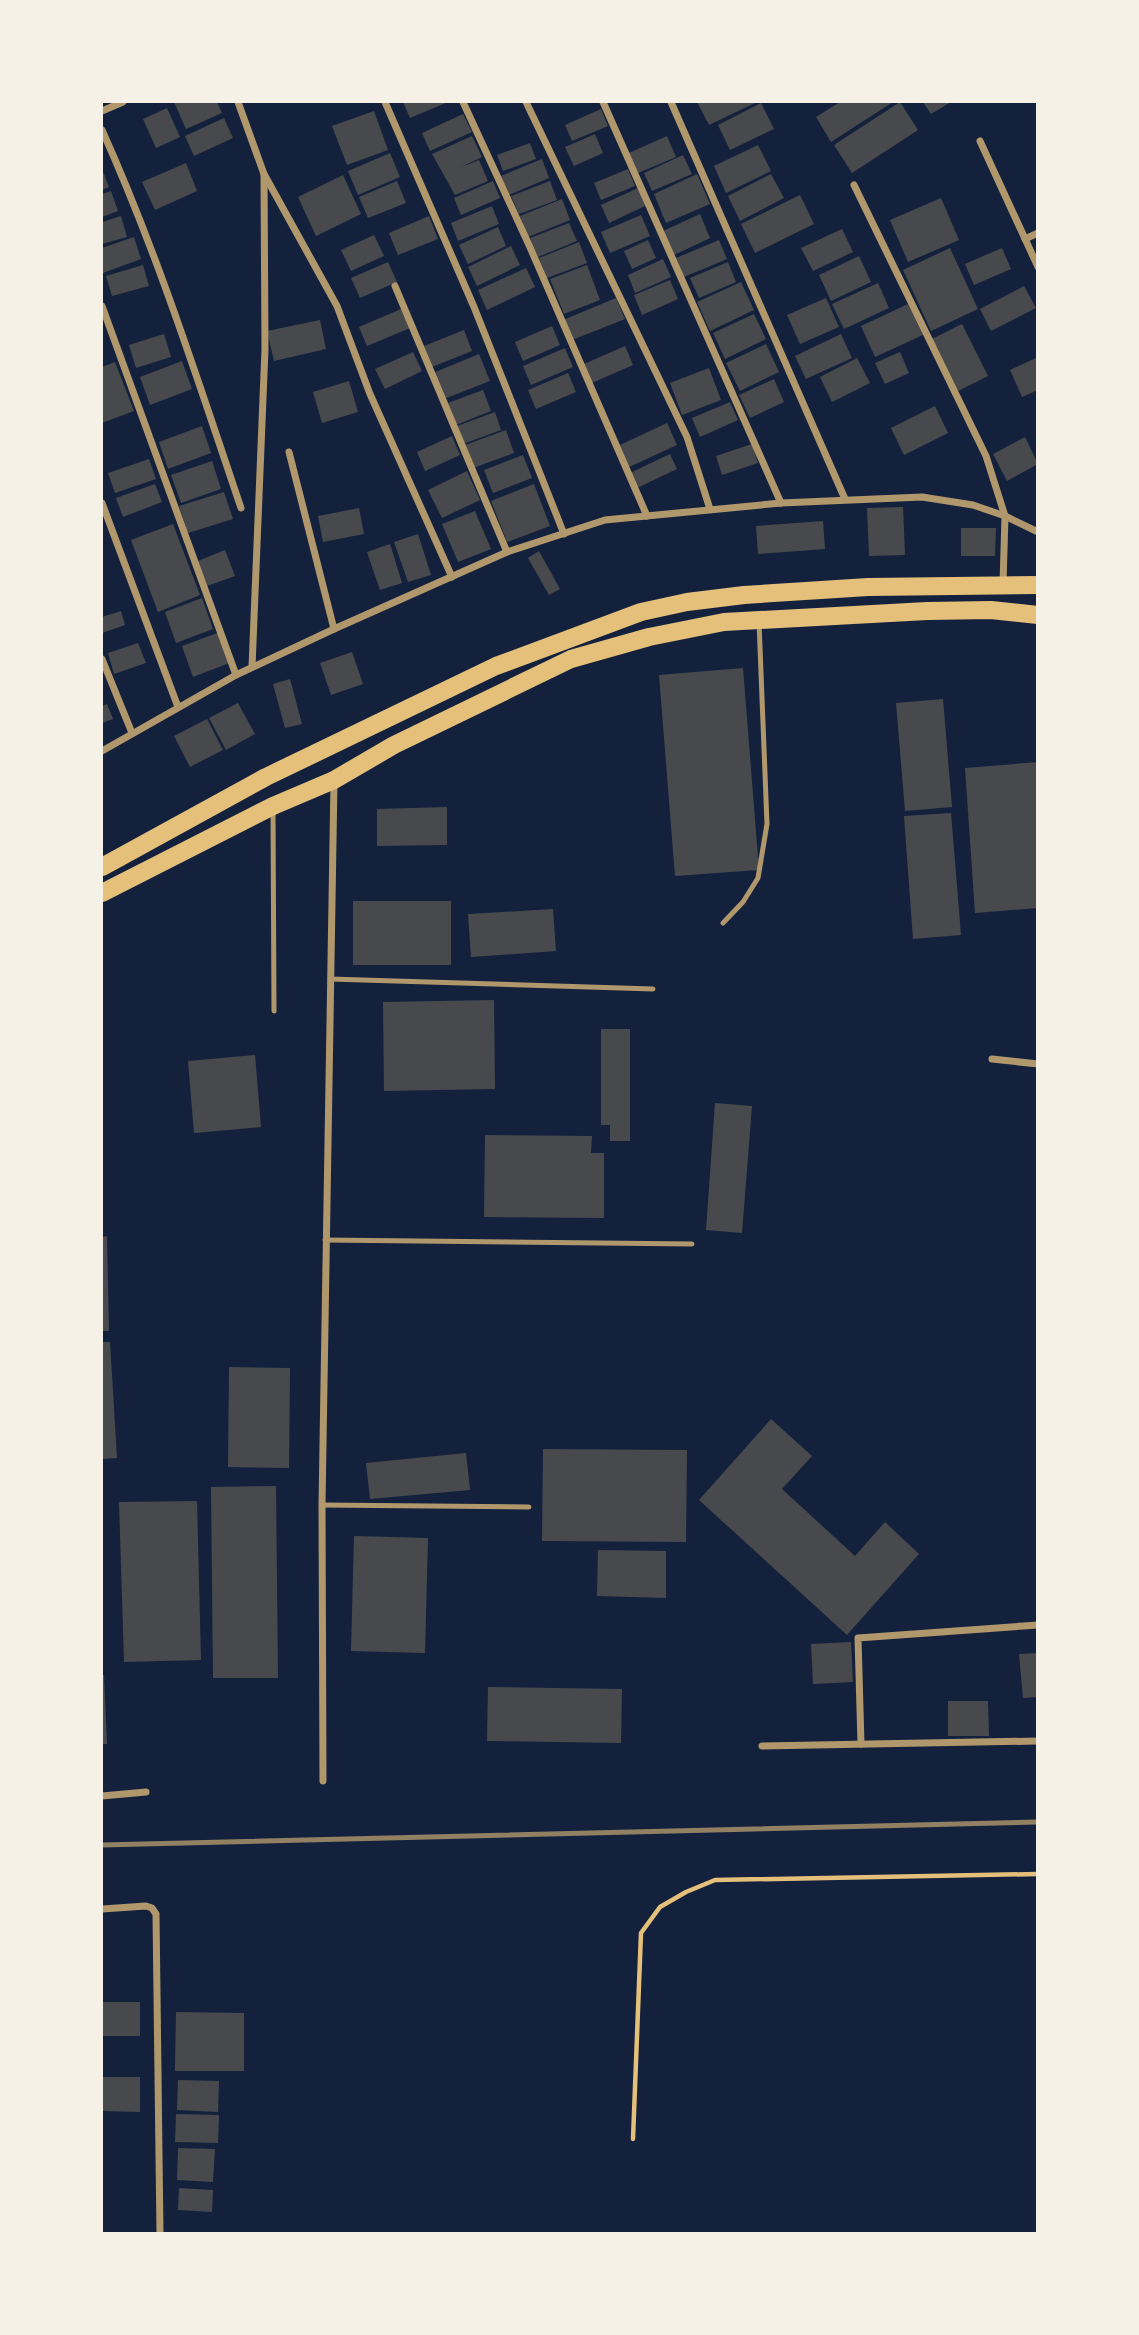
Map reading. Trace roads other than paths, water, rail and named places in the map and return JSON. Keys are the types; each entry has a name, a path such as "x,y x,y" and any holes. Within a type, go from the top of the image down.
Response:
{"main road":[{"path":"102,867 266,777 496,666 641,612 687,602 744,595 868,587 1038,585"},
{"path":"102,893 273,806 334,780 394,746 571,659 649,637 723,622 927,611 991,610 1038,615"},
{"path":"641,612 649,637"}],"street":[{"path":"102,111 123,102"},
{"path":"238,102 264,174 337,306 370,394 452,577"},
{"path":"385,102 474,307 564,534"},
{"path":"463,102 529,245 647,516"},
{"path":"526,102 687,437 710,509"},
{"path":"603,102 781,503"},
{"path":"671,102 845,499"},
{"path":"102,130 128,188 187,347 240,508"},
{"path":"980,141 1038,267"},
{"path":"252,667 265,349 264,174"},
{"path":"854,185 978,438 1005,516 1003,584"},
{"path":"1025,239 1038,233"},
{"path":"395,286 507,552"},
{"path":"102,306 236,675"},
{"path":"289,452 334,629"},
{"path":"102,751 236,675 334,629 507,552 605,520 781,503 922,496 973,505 1005,516 1038,532"},
{"path":"102,503 178,707"},
{"path":"102,659 132,733"},
{"path":"323,1782 322,1505 334,780"},
{"path":"992,1059 1038,1064"},
{"path":"861,1744 858,1637 1038,1625"},
{"path":"762,1746 1038,1741"},
{"path":"102,1796 146,1792"},
{"path":"102,1909 146,1906 152,1908 156,1914 160,2234"}],"lane":[{"path":"723,923 743,902 758,878 767,824 758,619"},
{"path":"273,806 274,1011"},
{"path":"330,979 653,989"},
{"path":"325,1240 692,1244"},
{"path":"322,1505 529,1507"}],"railway":[{"path":"102,1845 1038,1822"}]}
